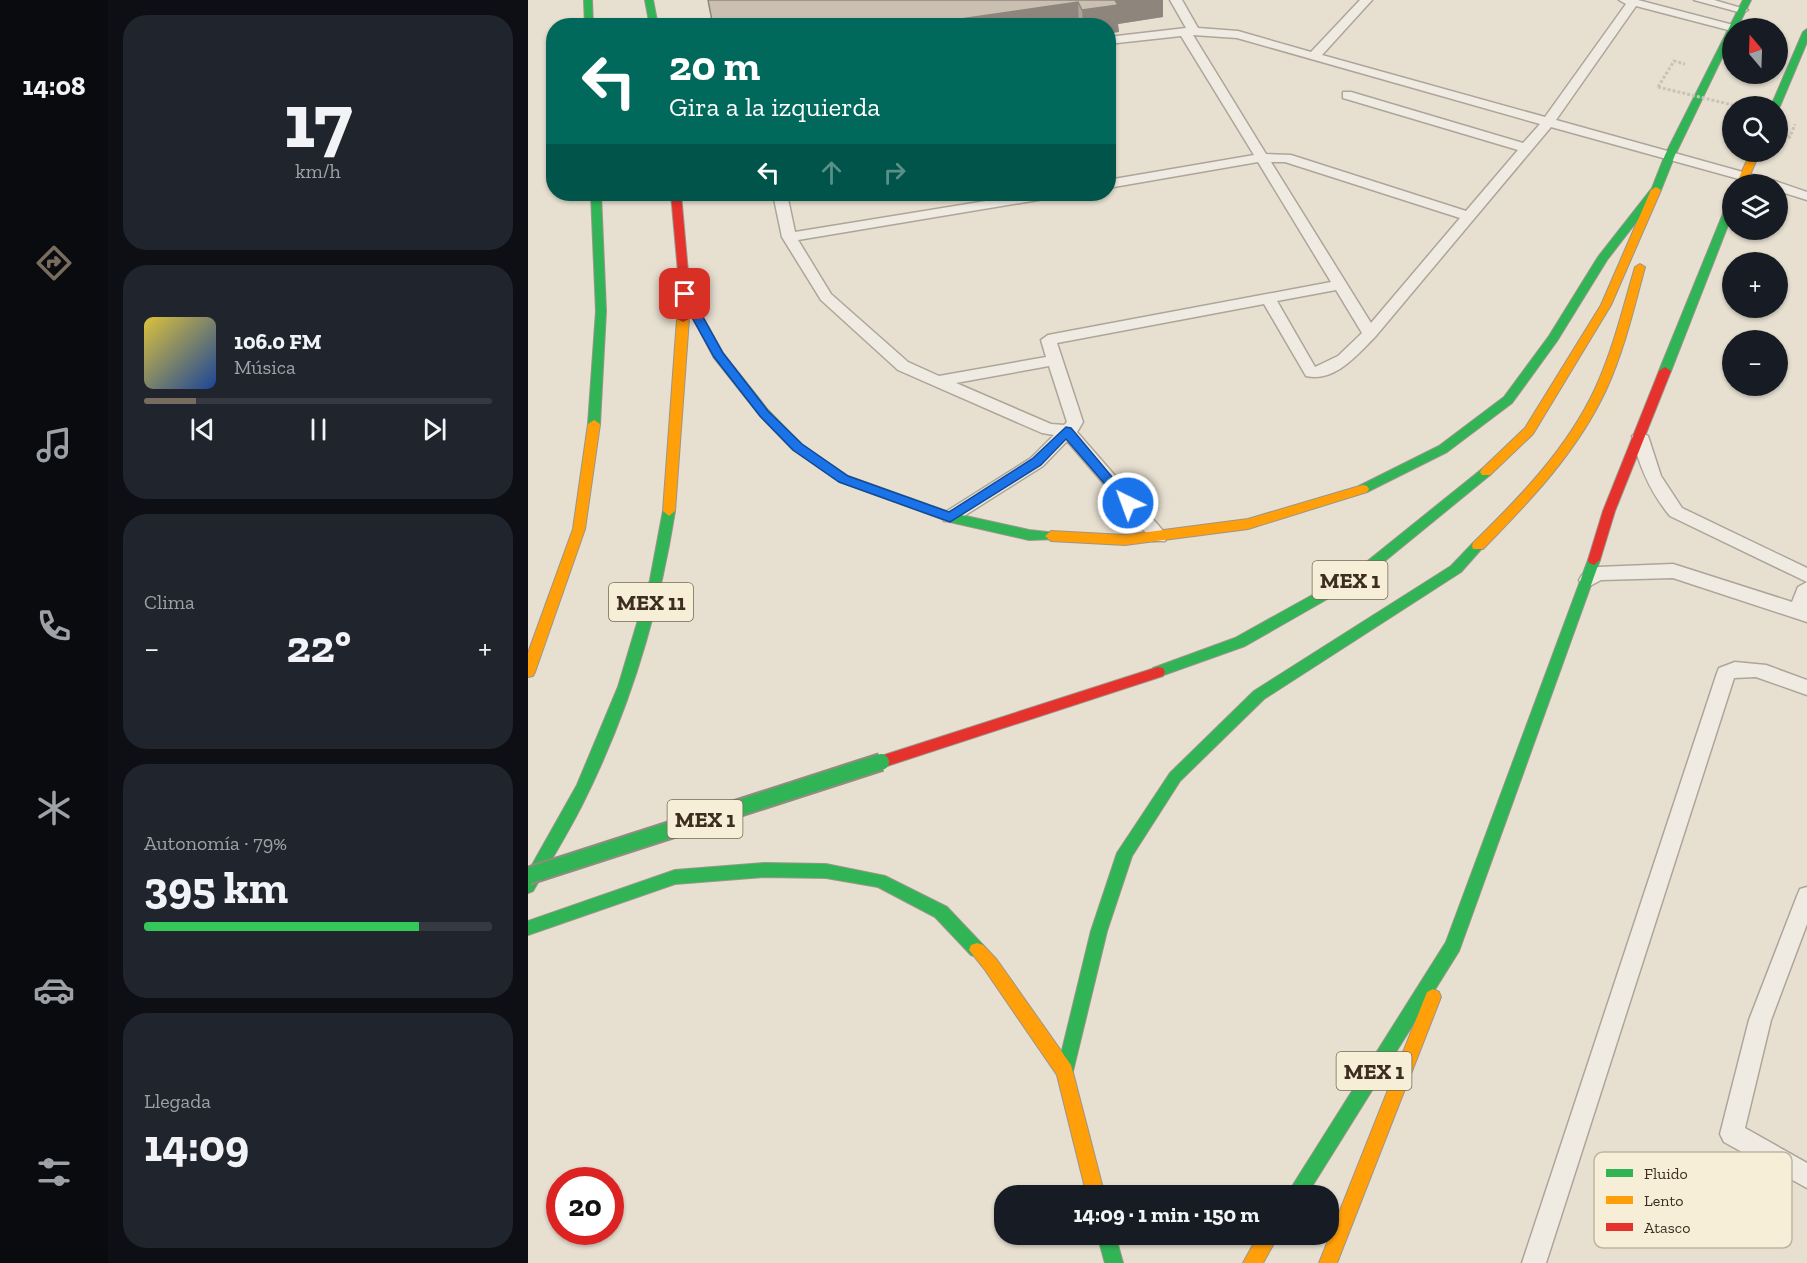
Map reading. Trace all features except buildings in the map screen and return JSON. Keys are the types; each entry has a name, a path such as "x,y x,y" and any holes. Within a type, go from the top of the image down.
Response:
{"main road":[{"path":"588,0 589,18"},
{"path":"650,0 653,18"},
{"path":"1779,96 1807,32"},
{"name":"MEX 1","path":"528,876 1172,667 1240,642 1359,574 1467,490 1529,431 1606,305 1636,241 1653,191 1722,50"},
{"path":"685,294 718,355 764,413 797,447 844,479 950,517 1029,535 1125,540 1159,537 1248,524 1355,491 1443,449 1508,400 1553,338 1602,259 1653,191"},
{"path":"1065,1071 1098,931 1125,853 1156,805 1175,777 1259,695 1456,569 1542,481 1593,405 1618,345 1647,237 1653,191"},
{"path":"528,672 579,529 589,471 599,368 601,311 596,201"},
{"name":"MEX 11","path":"528,886 584,786 622,691 652,597 666,533 676,459 677,382 685,294 677,201"},
{"name":"MEX 1","path":"1302,1185 1453,946 1588,580 1609,512 1722,229"},
{"path":"528,928 675,878 764,870 826,871 880,882 941,912 991,965 1065,1071 1093,1185"},
{"path":"1328,1263 1453,946"},
{"path":"1109,1245 1114,1263"},
{"path":"1252,1263 1263,1245"}],"lane":[{"path":"1176,0 1189,31 1261,158 1370,334"},
{"path":"1314,56 1366,0"},
{"path":"1700,0 1744,5"},
{"path":"1268,299 1311,372 1324,372 1336,365 1370,334 1549,121 1629,1 1722,25"},
{"path":"1116,40 1189,31 1238,35 1670,155 1723,174"},
{"path":"1347,95 1526,148"},
{"path":"1116,183 1261,158 1286,158 1469,216"},
{"path":"1788,190 1807,196"},
{"path":"781,201 789,237 826,297 903,366 1030,423 1048,429 1066,431 1159,537"},
{"path":"789,237 1008,201"},
{"path":"950,517 1037,462 1066,431 1074,426 1075,422 1048,340 1339,285"},
{"path":"938,381 1054,360"},
{"path":"1640,436 1648,470 1663,497 1676,512 1807,576"},
{"path":"1588,580 1599,574 1673,571 1806,614"},
{"path":"1806,614 1801,605 1801,597 1807,588"},
{"path":"1534,1263 1726,673 1737,667 1751,669 1807,688"},
{"path":"1764,1152 1732,1134 1760,1020 1807,896"},
{"path":"1792,1168 1807,1176"}],"path":[{"path":"1658,87 1722,102"},
{"path":"1788,136 1790,137 1797,121"}],"traffic: fast":[{"path":"588,0 589,18"},
{"path":"649,0 652,18"},
{"path":"1738,18 1747,0"},
{"path":"1779,96 1807,32"},
{"path":"1656,190 1670,155 1722,49"},
{"path":"1363,489 1443,449 1508,400 1553,338 1602,259 1653,191"},
{"path":"594,424 601,311 596,201"},
{"path":"1665,371 1722,229"},
{"path":"685,294 718,355 764,413 797,447 844,479 950,517 1029,535 1051,536"},
{"path":"1158,672 1240,642 1359,575 1486,472"},
{"path":"528,886 578,799 625,687 647,616 664,545 669,511"},
{"path":"1065,1071 1099,931 1125,853 1175,777 1259,695 1456,569 1478,546"},
{"path":"1302,1185 1453,946 1594,560"},
{"path":"528,876 881,762"},
{"path":"528,928 675,877 764,870 826,871 880,881 941,912 977,950"},
{"path":"1109,1245 1114,1263"}],"traffic: slow":[{"path":"1745,174 1751,162"},
{"path":"1486,472 1529,431 1606,305 1656,190"},
{"path":"1478,546 1526,497 1555,462 1593,405 1615,355 1640,267"},
{"path":"669,511 683,319"},
{"path":"528,672 579,529 594,424"},
{"path":"1051,536 1125,540 1248,524 1363,489"},
{"path":"977,950 991,965 1065,1071 1093,1185"},
{"path":"1328,1263 1433,997"},
{"path":"1252,1263 1263,1245"}],"traffic: jam":[{"path":"677,201 685,294 683,319"},
{"path":"1594,560 1609,511 1665,371"},
{"path":"881,762 1158,672"}],"route":[{"path":"685,294 718,355 764,413 797,447 844,479 950,517 1037,462 1066,431 1128,503"}]}
